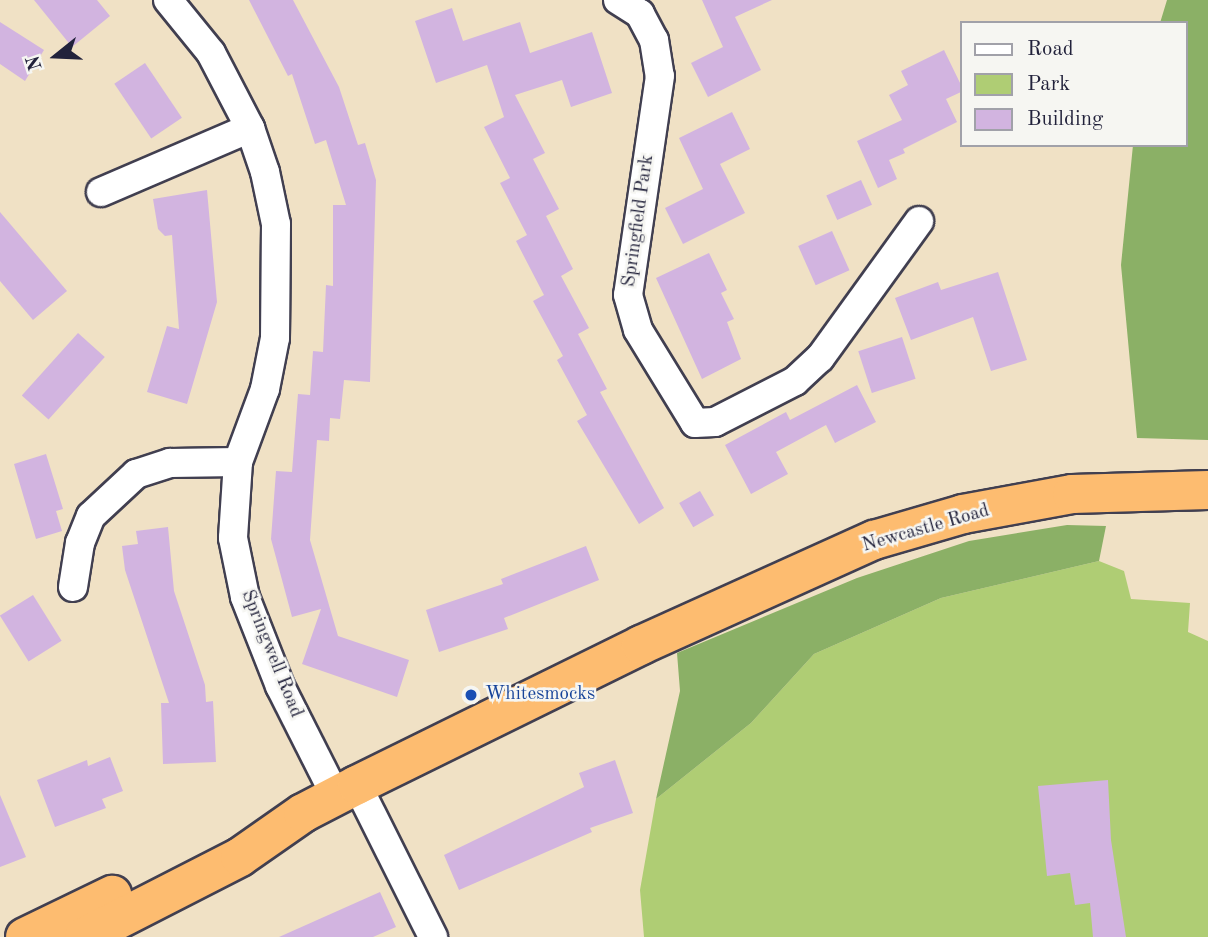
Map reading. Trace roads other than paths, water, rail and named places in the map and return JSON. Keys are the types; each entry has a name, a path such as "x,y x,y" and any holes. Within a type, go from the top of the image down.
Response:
{"highway":[{"name":"Newcastle Road","path":"332,799 660,636 874,540 963,514 1072,494 1208,489"},
{"path":"25,937 223,841 332,799"},
{"path":"84,937 240,857 332,799"}],"street":[{"name":"Springwell Road","path":"168,0 211,53 250,128 265,172 275,224 278,290 265,389 238,462 233,538 245,597 280,686 332,799 433,937"},
{"name":"Springfield Park","path":"618,0 640,14 659,57 660,76 628,295 638,330 695,423 715,422 795,381 820,358 919,221"},
{"path":"101,192 250,128"},
{"path":"73,587 80,543 91,516 135,474 170,463 238,462"}],"place":[{"name":"Whitesmocks","path":"471,695"}]}
